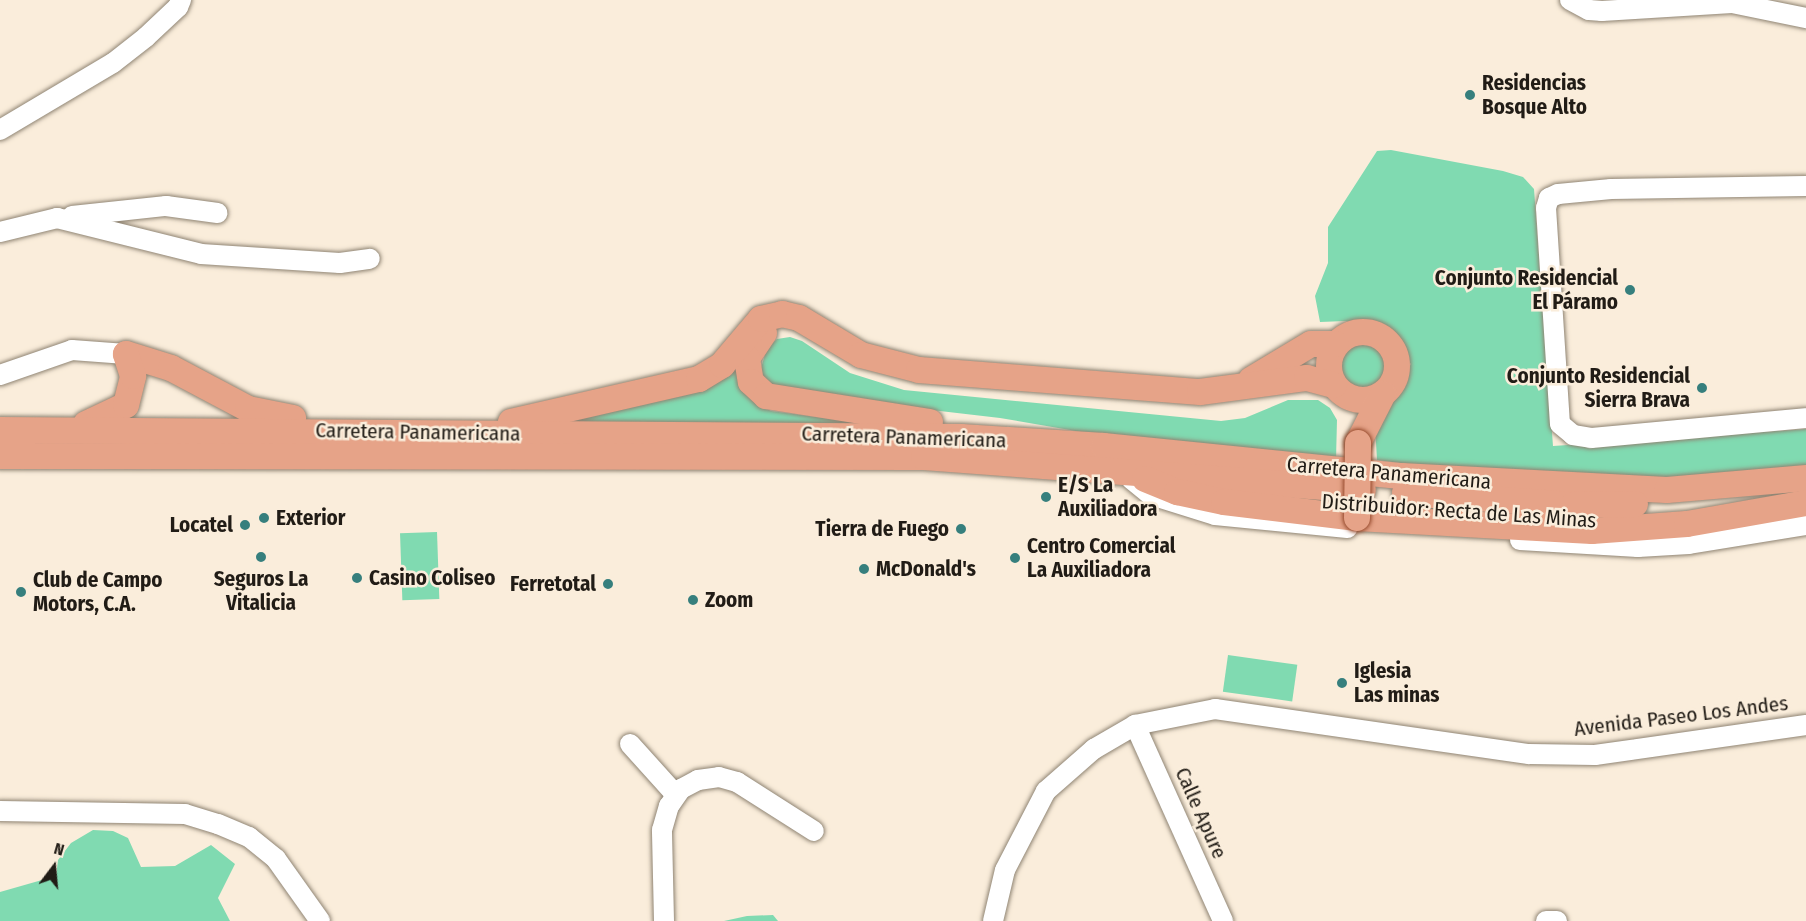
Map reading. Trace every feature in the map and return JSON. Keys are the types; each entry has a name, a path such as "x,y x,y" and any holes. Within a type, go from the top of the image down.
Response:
{"main road":[{"path":"126,354 171,368 248,410 390,432 523,420 699,379 722,365 761,319 782,314 799,318 861,355 919,370 1186,392 1231,390 1307,378 1362,400 1383,394"},
{"path":"838,343 802,330 767,330 754,343 747,358 751,382 766,396 788,402 1104,446"},
{"path":"1231,390 1311,344 1336,344 1354,333 1374,334 1384,339 1395,356 1397,367 1395,377 1383,394 1358,443"},
{"path":"1336,344 1328,364 1358,443 1356,518"},
{"path":"74,428 126,405 133,376 126,354"},
{"name":"Carretera Panamericana","path":"0,430 74,428 850,434 1104,446 1401,476 1667,490 1806,478"},
{"name":"Carretera Panamericana","path":"0,456 884,456 1120,469 1573,505 1806,495"},
{"path":"1120,469 1177,492 1224,502 1356,518 1592,531 1687,524 1773,512 1806,503"}],"street":[{"path":"0,130 113,63 170,15 180,0"},
{"path":"1570,0 1589,10 1602,11 1732,3 1806,18"},
{"path":"1806,186 1611,189 1558,194 1549,198 1546,208 1560,424 1573,435 1591,438 1806,418"},
{"path":"0,232 57,218 166,206 218,213"},
{"path":"57,218 201,254 340,262 370,259"},
{"path":"0,375 72,350 126,354"},
{"name":"Distribuidor: Recta de Las Minas","path":"1120,469 1151,495 1215,516 1263,523 1638,547 1689,544 1806,525"},
{"name":"Avenida Paseo Los Andes","path":"993,921 1005,870 1046,791 1094,749 1135,725 1215,709 1529,754 1595,755 1806,725"},
{"name":"Calle Apure","path":"1135,725 1223,921"},
{"path":"630,744 675,794"},
{"path":"664,921 662,830 675,794 698,780 719,777 737,782 814,831"},
{"path":"0,811 185,814 218,824 249,837 276,859 321,921"},
{"path":"1546,921 1557,921"}],"green space":[{"path":"1391,150 1503,171 1523,177 1534,189 1553,446 1806,429 1806,470 1643,483 1455,470 1377,460 1375,425 1411,364 1387,334 1346,321 1320,322 1315,296 1328,263 1328,227 1377,151"},
{"path":"790,337 802,341 850,373 904,390 1221,421 1245,418 1288,400 1318,400 1330,408 1337,420 1336,460 1099,435 1000,418 794,394 775,389 765,381 761,368 767,348 777,339"},
{"path":"1362,345 1379,352 1386,369 1379,386 1362,393 1345,386 1338,369 1345,352"},
{"path":"735,363 754,402 771,411 905,429 535,426"},
{"path":"437,532 439,599 402,600 400,533"},
{"path":"1228,655 1297,665 1292,701 1223,692"},
{"path":"93,830 113,831 128,838 141,867 175,866 211,845 235,864 218,898 230,921 0,921 0,892 56,876 58,860 71,843"},
{"path":"773,915 778,921 724,921 747,916"}],"place":[{"name":"Residencias Bosque Alto","path":"1470,95"},
{"name":"Conjunto Residencial El Páramo","path":"1630,290"},
{"name":"Conjunto Residencial Sierra Brava","path":"1702,388"},
{"name":"E/S La Auxiliadora","path":"1046,497"},
{"name":"Exterior","path":"264,518"},
{"name":"Locatel","path":"245,525"},
{"name":"Tierra de Fuego","path":"961,529"},
{"name":"Seguros La Vitalicia","path":"261,557"},
{"name":"Centro Comercial La Auxiliadora","path":"1015,558"},
{"name":"McDonald's","path":"864,569"},
{"name":"Casino Coliseo","path":"357,578"},
{"name":"Ferretotal","path":"608,584"},
{"name":"Club de Campo Motors, C.A.","path":"21,592"},
{"name":"Zoom","path":"693,600"},
{"name":"Iglesia Las minas","path":"1342,683"}]}
